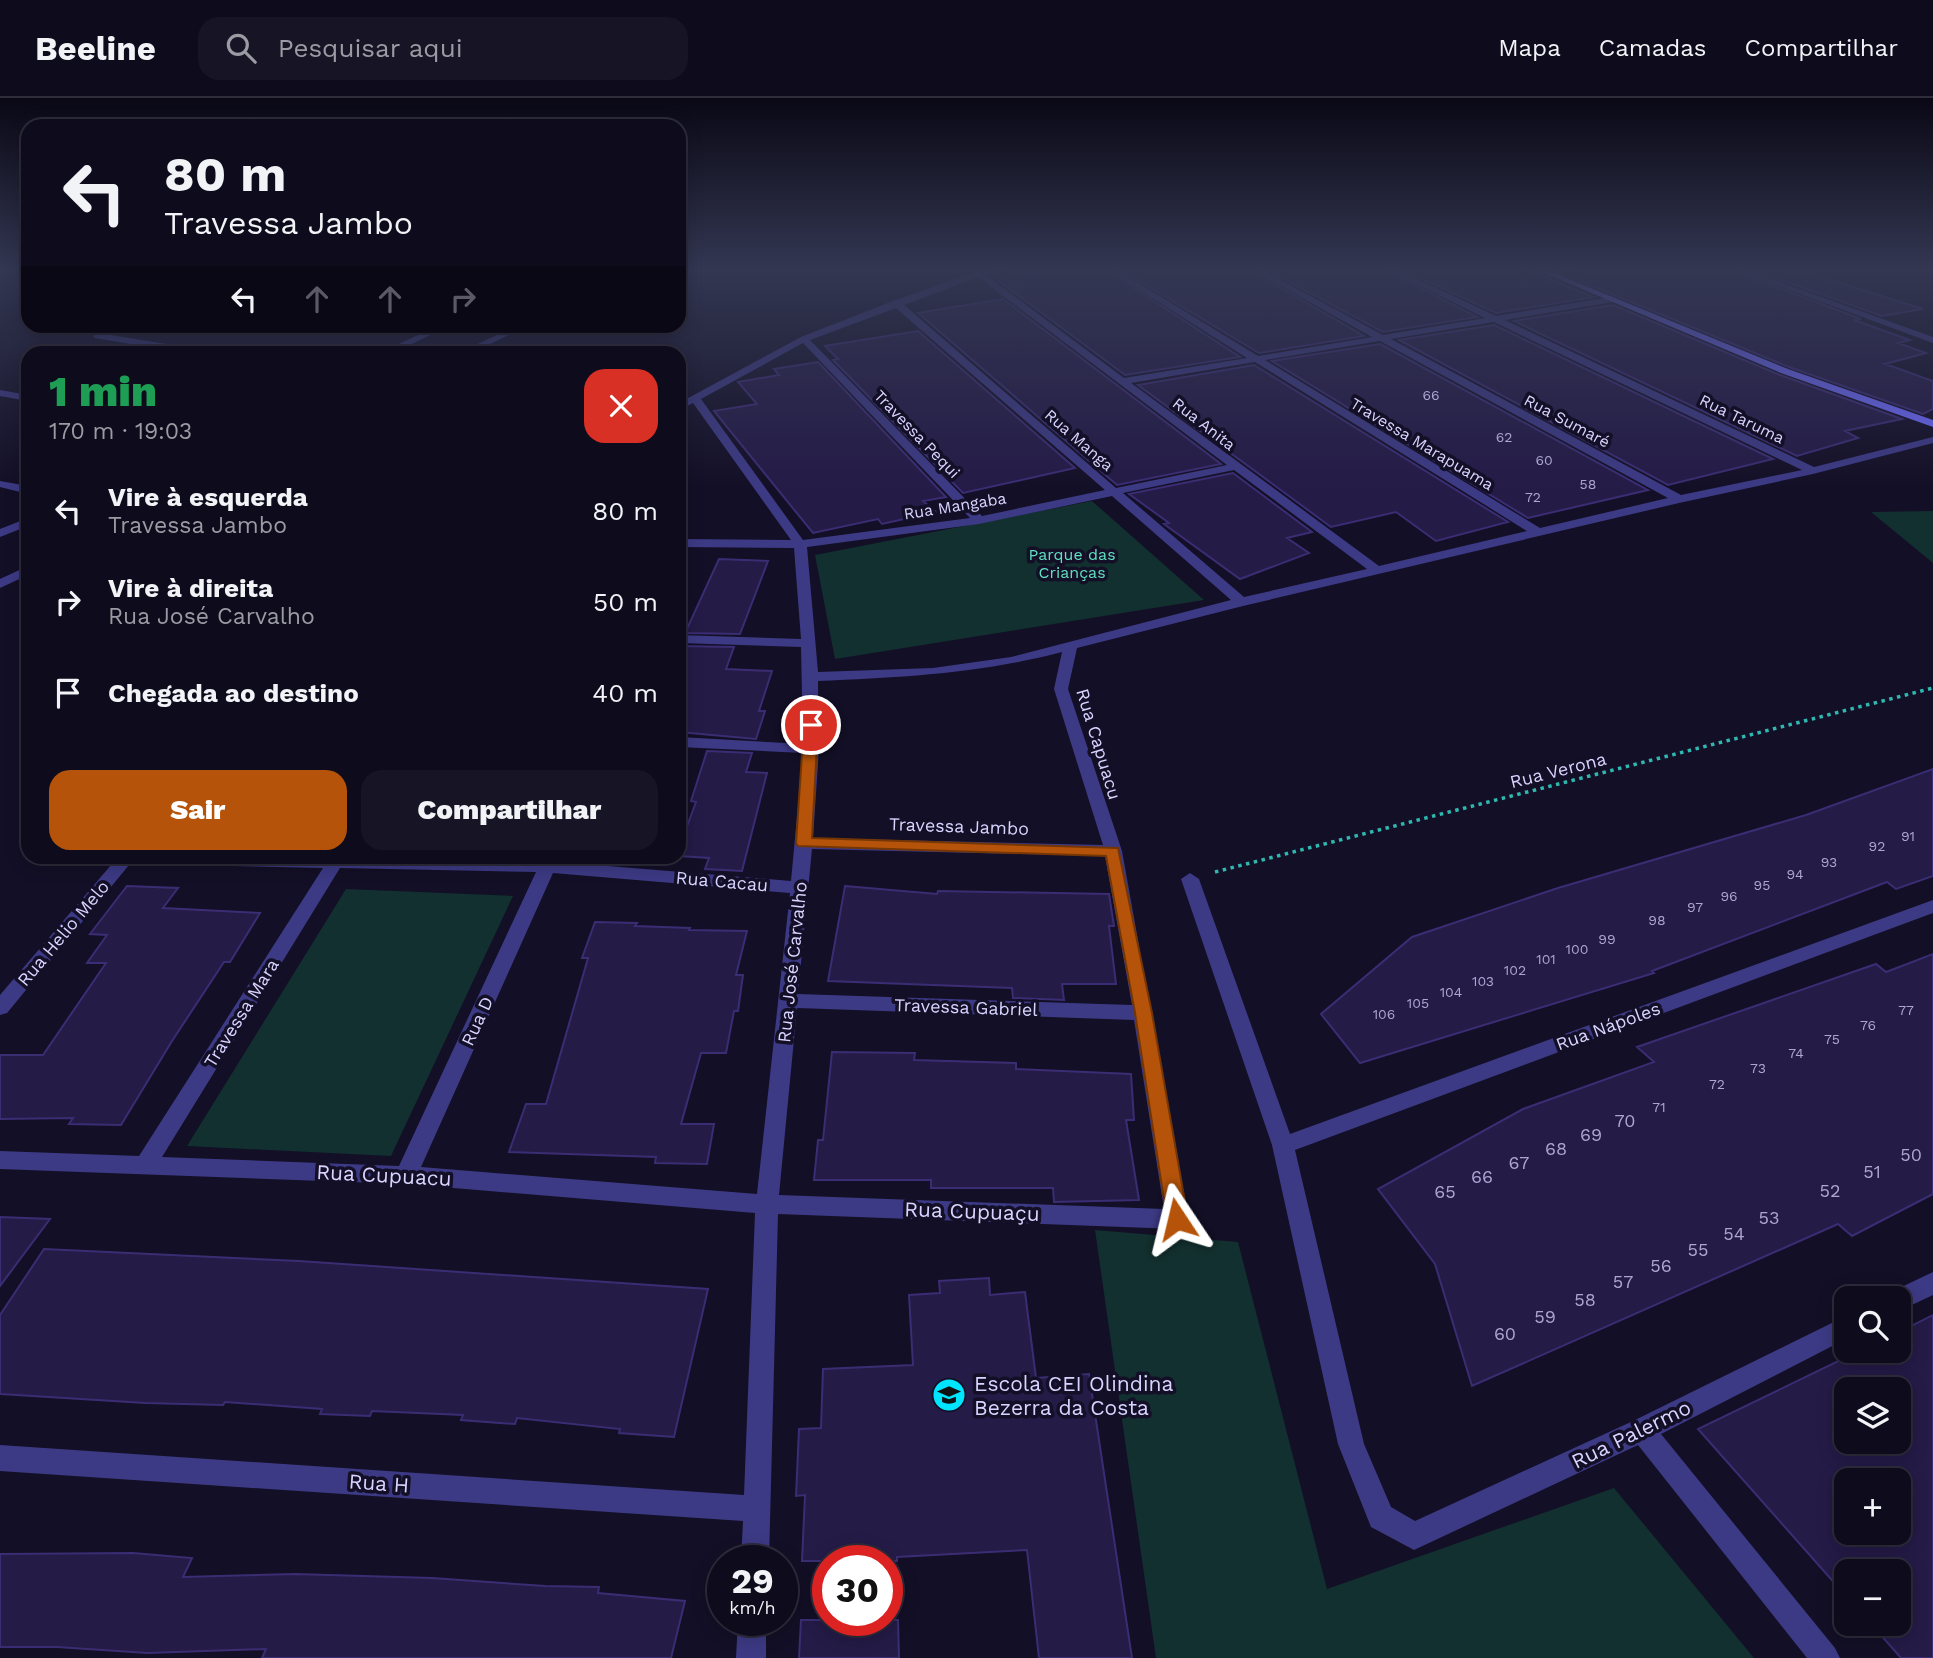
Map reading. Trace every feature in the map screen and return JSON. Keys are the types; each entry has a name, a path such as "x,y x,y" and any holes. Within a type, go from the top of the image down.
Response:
{"street":[{"path":"140,343 160,346"},
{"path":"686,402 797,343"},
{"name":"Travessa Pequi","path":"808,343 979,520"},
{"name":"Rua Manga","path":"942,343 1241,602"},
{"name":"Rua Anita","path":"1072,343 1233,467 1377,570"},
{"name":"Travessa Marapuama","path":"1228,343 1539,533"},
{"path":"1124,381 1358,343"},
{"name":"Rua Sumaré","path":"1387,343 1679,499"},
{"name":"Rua Taruma","path":"1546,343 1813,471"},
{"path":"1717,343 1855,398 1933,424"},
{"path":"0,393 21,397"},
{"path":"694,397 800,544"},
{"path":"811,677 933,672 1011,661 1241,602 1679,499 1813,471 1933,440"},
{"name":"Rua Mangaba","path":"686,543 800,544 979,520 1233,467"},
{"path":"0,484 21,488"},
{"path":"0,533 21,525"},
{"name":"Rua José Carvalho","path":"756,1545 767,1204 800,888 811,749 811,677 800,544"},
{"path":"0,584 21,574"},
{"path":"686,639 809,643"},
{"name":"Rua Capuacu","path":"1070,648 1061,689 1113,851 1177,1219"},
{"path":"686,742 811,749"},
{"name":"Travessa Jambo","path":"804,843 1113,851"},
{"name":"Rua Helio Melo","path":"0,1008 121,864"},
{"name":"Travessa Mara","path":"146,1164 335,864"},
{"name":"Rua Cacau","path":"442,864 547,867 800,888"},
{"name":"Rua D","path":"406,1175 547,867"},
{"path":"1190,879 1283,1145"},
{"name":"Rua Nápoles","path":"1283,1145 1933,906"},
{"name":"Travessa Gabriel","path":"788,1001 1143,1013"},
{"name":"Rua Palermo","path":"1283,1145 1351,1444 1381,1517 1414,1536 1642,1430 1834,1333"},
{"name":"Rua Cupuacu","path":"0,1160 406,1175 767,1204"},
{"name":"Rua Cupuaçu","path":"767,1204 1177,1219"},
{"path":"1911,1294 1933,1283"},
{"path":"1642,1430 1825,1658"},
{"name":"Rua H","path":"0,1458 758,1509"},
{"path":"751,1658 752,1636"}],"path":[{"name":"Rua Verona","path":"1190,879 1933,688"}],"green space":[{"name":"Parque das Crianças","path":"1092,501 1204,600 835,659 815,555"},
{"path":"1933,511 1933,563 1871,512"},
{"path":"346,889 513,896 391,1156 187,1146"},
{"path":"1095,1230 1238,1242 1327,1589 1614,1488 1754,1658 1156,1658"}],"building":[{"path":"845,343 932,343 1075,468 963,493 833,360 838,359 825,346"},
{"path":"952,343 1061,343 1221,464 1117,485"},
{"path":"1082,343 1218,343 1240,357 1125,375"},
{"path":"1242,343 1322,343 1259,353"},
{"path":"1404,343 1531,343 1773,459 1668,485"},
{"path":"1560,343 1703,343 1780,375 1902,419 1845,431 1858,438 1797,456"},
{"path":"1730,343 1899,343 1926,353 1885,364 1933,381 1933,409 1923,414 1789,367"},
{"path":"1380,344 1648,490 1528,518 1272,361"},
{"path":"818,362 946,497 923,501 936,512 882,524 878,519 813,533 714,411 757,404 738,382 779,375 774,369"},
{"path":"1254,365 1508,522 1436,541 1396,512 1331,527 1138,385"},
{"path":"1233,473 1312,532 1287,538 1309,553 1240,579 1164,524 1169,523 1129,494"},
{"path":"719,559 768,561 740,634 686,633"},
{"path":"686,646 734,647 726,669 772,671 759,711 765,711 756,739 686,733"},
{"path":"707,751 752,753 746,772 767,773 742,871 705,869 709,858 686,856 686,829 696,802 691,801"},
{"path":"1933,769 1933,876 1896,889 1887,882 1652,971 1654,973 1360,1063 1321,1014 1412,937 1558,888 1806,815"},
{"path":"127,886 178,888 163,908 260,913 230,962 224,962 172,1041 121,1125 69,1124 73,1118 0,1119 0,1055 43,1055 106,963 87,963 107,935 90,934"},
{"path":"845,886 937,894 938,891 1109,894 1114,926 1109,926 1116,984 1062,984 1064,1000 1013,998 1012,988 828,981"},
{"path":"595,922 637,923 635,926 690,928 689,930 747,931 736,975 743,975 738,1011 734,1011 726,1053 701,1053 681,1124 714,1124 707,1164 655,1163 656,1157 509,1152 526,1104 546,1104 588,958 582,958"},
{"path":"1933,954 1933,1194 1852,1236 1838,1224 1472,1386 1435,1264 1378,1189 1523,1109 1654,1062 1637,1047 1876,964 1886,972"},
{"path":"832,1052 915,1053 914,1060 1016,1063 1016,1069 1131,1074 1134,1120 1126,1120 1139,1200 1054,1202 1053,1188 931,1188 931,1180 814,1180 818,1140 823,1140"},
{"path":"0,1217 50,1219 0,1286"},
{"path":"44,1249 299,1261 708,1289 674,1437 619,1433 620,1429 517,1418 515,1424 461,1420 463,1415 372,1411 370,1416 320,1414 322,1409 225,1402 223,1405 145,1403 0,1394 0,1315"},
{"path":"989,1278 990,1295 1025,1292 1036,1378 1089,1374 1132,1658 1039,1658 1027,1550 903,1557 903,1545 812,1545 812,1561 802,1561 805,1495 796,1496 799,1429 821,1428 823,1369 913,1365 909,1295 940,1293 939,1281"},
{"path":"1933,1315 1933,1658 1901,1658 1882,1636 1911,1636 1911,1559 1834,1559 1834,1582 1698,1429 1834,1363 1911,1363 1911,1326"},
{"path":"133,1553 192,1558 183,1577 295,1574 432,1578 599,1587 598,1593 685,1601 671,1658 262,1658 266,1649 147,1653 57,1647 0,1647 0,1554"},
{"path":"801,1620 812,1620 812,1636 898,1636 899,1658 799,1658"}],"place":[{"name":"Escola CEI Olindina Bezerra da Costa","path":"949,1395"}],"route":[{"path":"811,725 804,843 1113,851 1177,1219"}]}
